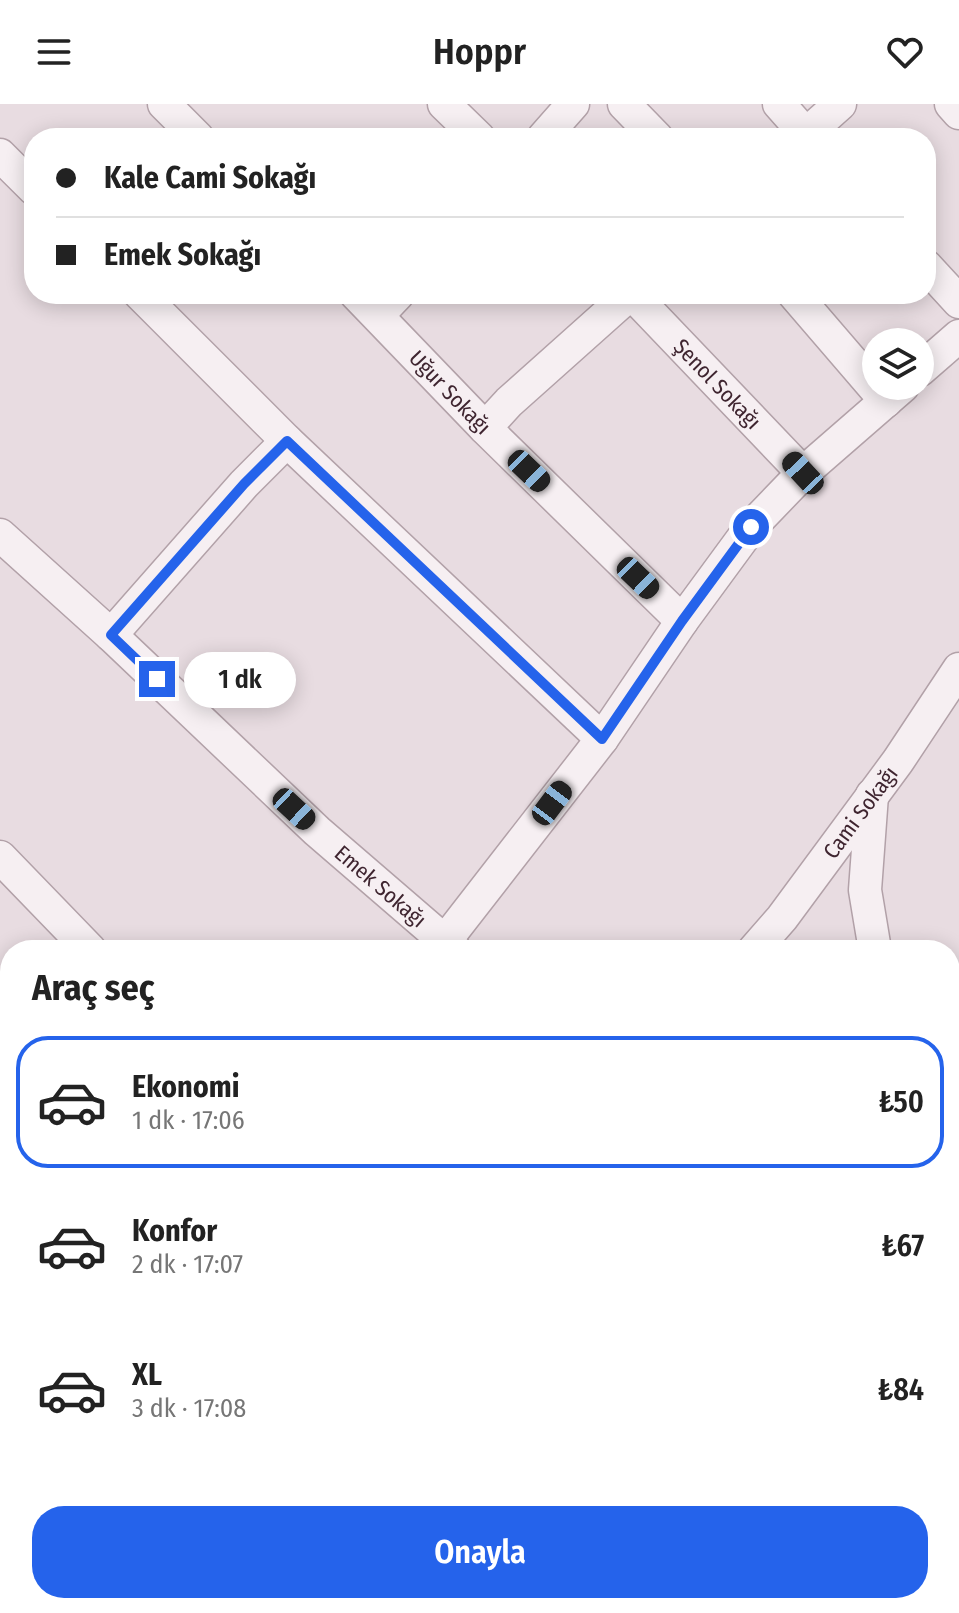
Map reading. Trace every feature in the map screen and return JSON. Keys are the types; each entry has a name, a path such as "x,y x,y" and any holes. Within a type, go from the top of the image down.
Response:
{"street":[{"path":"164,104 188,128"},
{"path":"444,104 469,128"},
{"path":"552,128 573,104"},
{"path":"624,104 647,128"},
{"path":"779,104 798,128"},
{"path":"815,128 840,104"},
{"path":"951,104 959,113"},
{"path":"0,155 24,179"},
{"path":"936,277 959,302"},
{"path":"150,304 287,441 602,739"},
{"name":"Uğur Sokağı","path":"381,304 485,428 682,621"},
{"path":"485,428 509,402 620,304"},
{"name":"Şenol Sokağı","path":"641,304 803,473"},
{"path":"804,304 862,362"},
{"path":"934,358 959,336"},
{"path":"454,940 602,739 682,621 751,527 803,473 887,400"},
{"path":"111,635 244,484 287,441"},
{"name":"Emek Sokağı","path":"0,535 111,635 317,831 443,940"},
{"name":"Cami Sokağı","path":"763,940 898,761 959,669"},
{"path":"872,795 865,890 873,940"},
{"path":"0,857 80,940"}],"route":[{"path":"157,679 111,635 244,484 287,441 602,739 682,621 751,527"}]}
